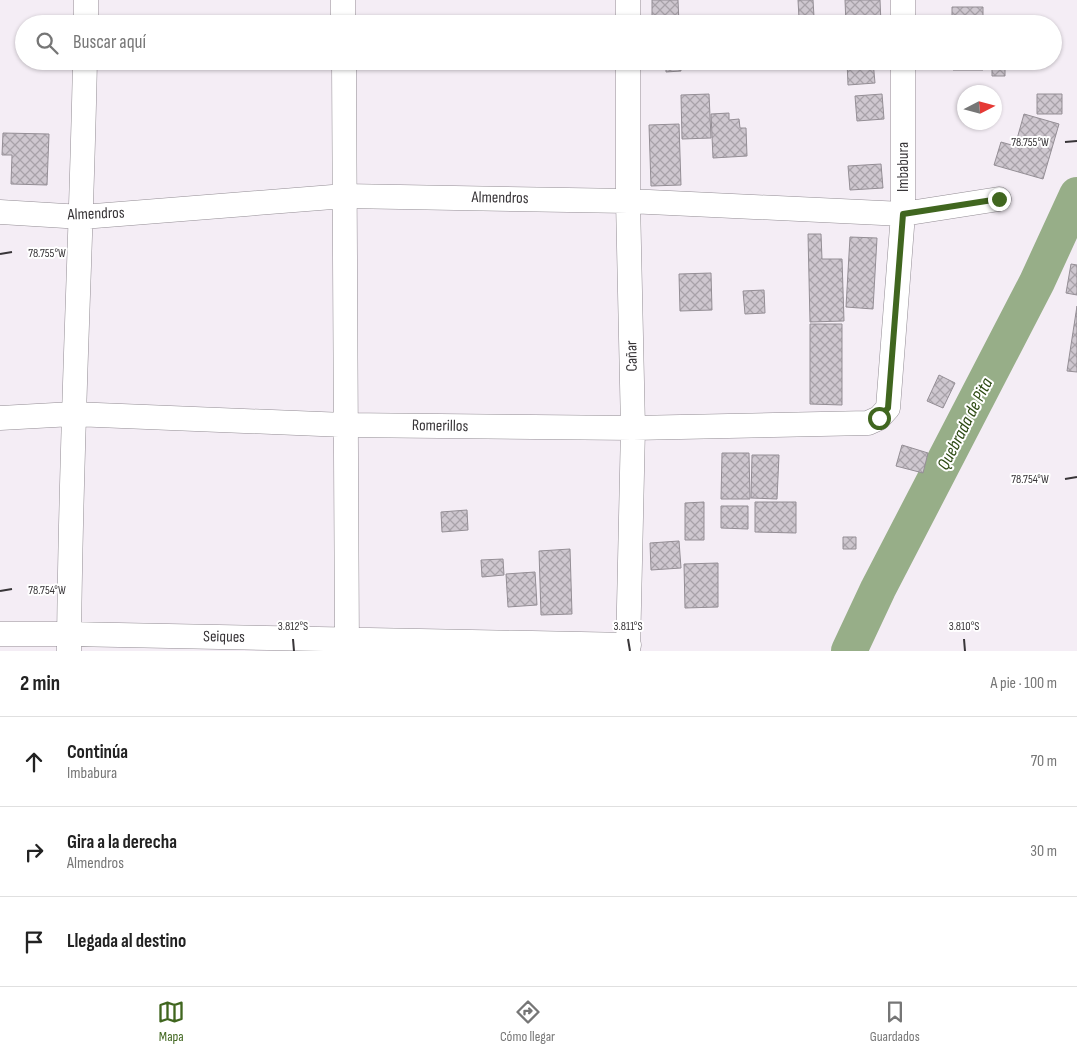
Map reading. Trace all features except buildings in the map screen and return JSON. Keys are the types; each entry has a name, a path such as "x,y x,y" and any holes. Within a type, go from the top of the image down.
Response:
{"street":[{"path":"86,0 86,15"},
{"path":"343,0 343,15"},
{"path":"628,0 628,15"},
{"path":"903,0 903,15"},
{"path":"69,642 73,414 82,217 85,70"},
{"path":"344,70 347,645"},
{"name":"Cañar","path":"628,70 628,201 634,428 628,648"},
{"name":"Imbabura","path":"879,418 888,408 903,214 903,70"},
{"name":"Almendros","path":"0,212 82,217 345,196 628,201 903,214 999,199"},
{"name":"Romerillos","path":"0,418 73,414 345,425 634,428 868,423 879,418"},
{"name":"Seiques","path":"0,634 69,642 628,648"}],"waterway":[{"name":"Quebrada de Pita","path":"849,651 878,589 1037,282 1077,195"}],"route":[{"path":"879,418 888,408 903,214 999,199"}]}
